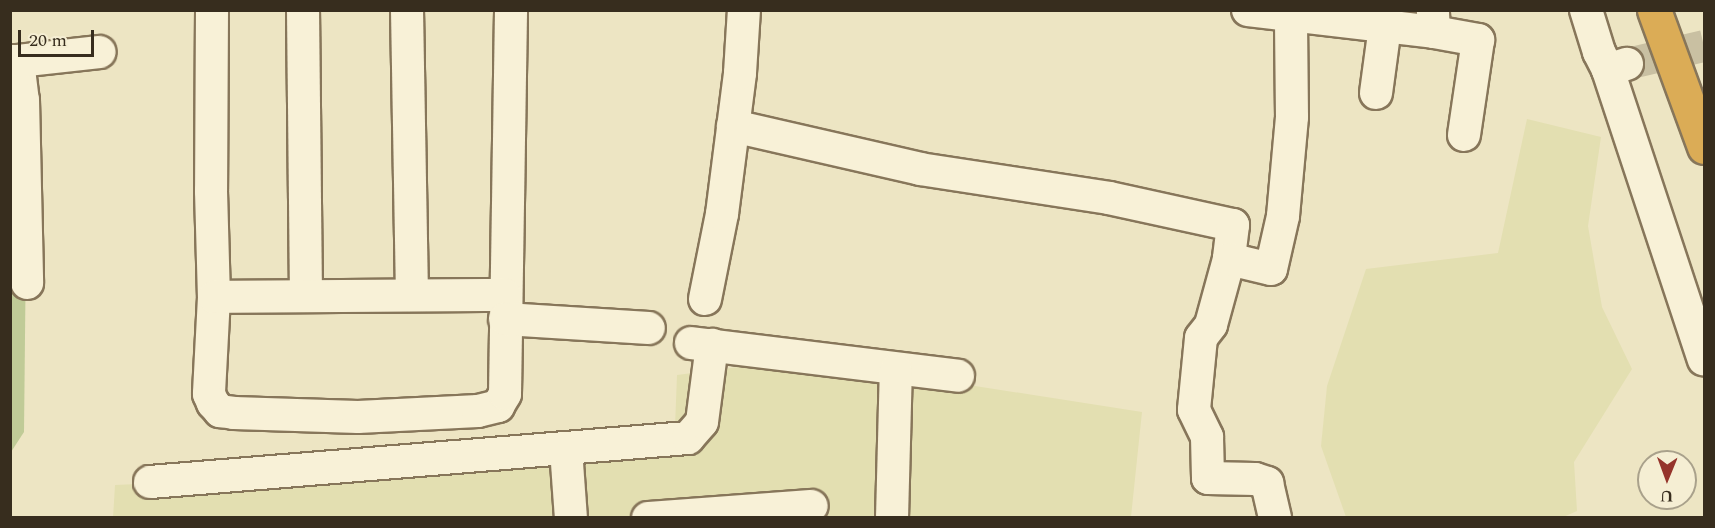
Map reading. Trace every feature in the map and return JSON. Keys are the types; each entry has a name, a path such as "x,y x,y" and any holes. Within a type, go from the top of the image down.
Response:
{"highway":[{"path":"1654,10 1704,147"}],"street":[{"path":"212,10 211,191 214,297 209,394 213,404 220,411 358,417 478,411 498,406 505,394 511,10"},
{"path":"303,10 306,296"},
{"path":"407,10 412,295"},
{"path":"705,299 722,214 744,10"},
{"path":"1248,10 1385,26 1434,21 1478,40 1464,135"},
{"path":"1586,10 1599,52 1618,67 1704,360"},
{"path":"1229,259 1271,269 1283,216 1292,117 1291,16"},
{"path":"1376,93 1385,26"},
{"path":"27,283 24,120 14,61 100,52"},
{"path":"733,126 920,169 1109,198 1233,225 1229,259 1211,325 1201,338 1194,410 1208,437 1208,478 1255,479 1267,483 1275,518"},
{"path":"214,297 412,295 649,328"},
{"path":"150,482 688,438 702,422 701,344 958,376"},
{"path":"892,518 896,370"},
{"path":"566,449 571,518"},
{"path":"648,518 812,506"}],"shaded area":[{"path":"1527,119 1601,137 1588,226 1602,307 1632,369 1574,462 1577,511 1561,518 1346,517 1321,446 1327,386 1366,269 1498,253"},
{"path":"885,348 924,378 1142,412 1131,517 113,518 115,485 518,467 675,427 677,375"}],"green space":[{"path":"28,52 24,432 11,452 10,54"}],"tunnel":[{"path":"1627,64 1704,46"}]}
